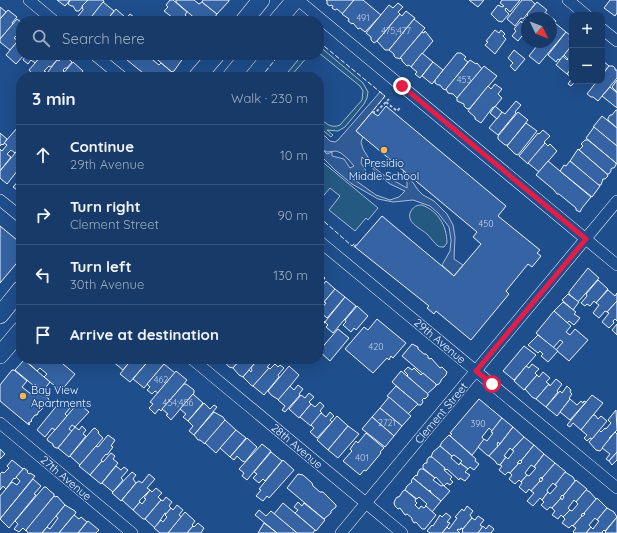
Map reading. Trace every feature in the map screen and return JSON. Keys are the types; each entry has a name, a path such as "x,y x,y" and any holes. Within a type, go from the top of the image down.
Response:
{"main road":[{"path":"248,16 261,0"},
{"path":"281,16 295,0"},
{"path":"201,72 212,60"},
{"path":"235,72 245,60"},
{"path":"0,315 16,295"},
{"path":"0,355 16,336"}],"street":[{"path":"29,0 48,16"},
{"path":"298,0 317,16"},
{"path":"568,0 582,12"},
{"path":"324,22 617,265"},
{"path":"605,31 617,41"},
{"path":"101,60 116,72"},
{"path":"0,200 16,213"},
{"name":"Clement Street","path":"341,533 617,201"},
{"name":"29th Avenue","path":"324,244 617,488"},
{"name":"28th Avenue","path":"198,364 402,533"},
{"name":"27th Avenue","path":"0,423 132,533"}],"path":[{"path":"372,112 376,112 389,99"},
{"path":"386,102 397,112 400,108"},
{"path":"353,179 358,174"},
{"path":"354,248 356,244"}],"shaded area":[{"path":"324,50 363,83 368,92 364,104 345,127 338,131 327,130 333,135 331,137 324,131 324,122 331,126 340,125 362,100 363,91 360,86 324,57"},
{"path":"298,60 305,60 294,72 288,72"},
{"path":"380,92 385,96 356,131 363,137 361,142 363,149 374,167 382,174 407,188 407,182 403,173 404,171 423,195 434,201 447,214 453,225 455,237 454,259 463,265 454,276 442,265 450,251 451,240 449,227 438,213 430,206 413,200 393,202 378,199 352,184 324,159 324,151 327,154 332,152 332,156 344,159 350,168 354,166 341,153 336,151 327,152 324,150 324,136 330,141 335,142","holes":["362,157 390,184 405,191 399,197 390,200 376,195 352,178 355,172 363,176 366,173 361,163"]},
{"path":"324,163 378,208 368,220 366,218 355,231 329,210 340,196 330,188 324,195"},
{"path":"422,205 433,211 443,225 447,237 447,243 444,247 438,246 427,234 412,222 410,218 411,211 416,206"}],"building":[{"path":"57,0 70,0 65,6"},
{"path":"70,0 88,0 79,11 76,11 73,6 68,4"},
{"path":"88,0 103,0 104,2 92,16 78,16 83,10 82,6"},
{"path":"170,0 173,0 187,12 185,15 186,16 170,16 164,11 168,7 166,5"},
{"path":"176,0 194,0 199,4 202,2 217,14 216,16 192,16 176,2"},
{"path":"203,0 229,1 217,14 202,2"},
{"path":"326,0 354,0 343,14 337,9 335,10 332,8 333,6 327,4"},
{"path":"354,0 363,0 381,15 365,32 360,28 358,29 342,14"},
{"path":"469,0 484,0 478,7"},
{"path":"502,0 520,0 510,12 506,8 505,10 509,14 502,22 498,21 491,14 498,5 502,7 504,6 500,3"},
{"path":"522,0 531,0 535,4 529,12 521,12 521,18 515,26 507,19"},
{"path":"610,0 617,0 617,13 615,16 604,8"},
{"path":"103,2 114,11 110,16 92,16"},
{"path":"537,2 547,10 546,12 529,12"},
{"path":"398,3 403,7 398,12 400,14 374,43 371,40 371,37 366,33 389,5 393,8"},
{"path":"0,7 6,12 0,19"},
{"path":"116,9 124,16 110,16"},
{"path":"8,10 16,16 12,23 13,24 0,39 0,19"},
{"path":"406,11 415,18 389,50 385,50 377,41 400,14 402,16"},
{"path":"414,19 425,28 400,59 396,58 389,50"},
{"path":"16,20 16,36 14,38 16,40 16,43 10,50 0,42 0,39"},
{"path":"521,21 521,37 518,41 512,36 516,31 514,29"},
{"path":"557,25 566,32 557,43"},
{"path":"495,30 499,33 501,30 505,34 503,36 506,39 495,54 485,45 488,42 486,41"},
{"path":"425,31 433,41 411,67 409,65 407,66 400,58 422,32 424,33"},
{"path":"566,32 569,34 569,49 560,60 558,59 556,62 548,55 553,48 557,48 557,44"},
{"path":"16,43 16,60 20,60 16,64 6,55"},
{"path":"535,48 552,48 539,64 529,56"},
{"path":"569,49 569,72 567,74 556,65 563,56 567,60 568,59 564,55"},
{"path":"514,50 525,59 515,71 510,66 513,63 508,58"},
{"path":"422,53 433,62 420,78 415,74 417,72 411,67"},
{"path":"457,53 461,53 466,57 464,59 468,62 446,90 443,89 440,85 435,83 435,80"},
{"path":"23,60 31,60 28,64"},
{"path":"38,60 57,60 51,67 49,66 44,71 46,72 31,72 29,70"},
{"path":"57,60 70,60 72,62 63,70 63,72 48,72"},
{"path":"127,60 153,60 159,65 161,63 172,72 142,72"},
{"path":"158,60 182,60 172,72"},
{"path":"470,60 476,64 477,63 482,69 457,98 453,94 448,93 446,89"},
{"path":"73,62 83,71 82,72 64,72"},
{"path":"433,62 443,70 432,84 422,76"},
{"path":"605,63 609,66 605,71"},
{"path":"484,66 497,76 470,108 467,109 464,104 457,101 457,98"},
{"path":"609,66 613,66 615,70 617,70 617,78 598,101 587,94 595,84 605,84 605,71"},
{"path":"617,80 617,92 612,87"},
{"path":"495,84 502,89 498,94 502,98 481,123 468,111 488,86 491,89"},
{"path":"610,87 617,93 617,108 602,96"},
{"path":"516,101 521,105 498,135 489,128 502,112 505,114"},
{"path":"386,106 506,206 498,216 540,250 537,253 541,256 532,267 528,264 506,291 509,294 471,340 436,311 434,314 427,308 429,306 355,247 382,216 454,276 481,244 473,237 477,232 356,131 372,112 378,116"},
{"path":"495,106 502,112 497,119 490,113"},
{"path":"616,110 617,128 608,120 610,115 612,115"},
{"path":"518,112 528,120 508,145 505,145 498,139 498,136"},
{"path":"602,116 617,128 617,146 593,127"},
{"path":"526,123 537,131 518,155 507,146"},
{"path":"594,127 617,146 617,164 586,138"},
{"path":"16,129 16,152 15,153 11,150 7,154 11,157 0,171 0,149 2,151 7,145 4,143"},
{"path":"543,130 550,136 528,164 519,156 538,133 539,134"},
{"path":"0,133 7,139 3,145 2,144 0,146"},
{"path":"585,140 588,140 616,163 609,174 607,174 579,150 583,146 581,144"},
{"path":"545,143 548,146 550,144 557,151 539,172 528,163"},
{"path":"578,149 607,174 608,176 603,179 601,185 598,185 570,161"},
{"path":"16,152 16,173 7,184 0,178 0,171"},
{"path":"548,161 591,197 580,212 536,175"},
{"path":"570,161 600,186 592,197 560,171 564,165 566,166"},
{"path":"0,226 16,239 16,264 0,283"},
{"path":"588,268 599,278 578,302 569,294 569,292"},
{"path":"598,280 608,289 596,303 594,301 590,306 587,304 585,306 581,303 587,296 586,294"},
{"path":"326,281 335,289 324,302 324,284"},
{"path":"335,289 345,297 327,318 324,315 324,305 326,303 324,302"},
{"path":"608,290 615,296 617,293 617,301 599,318 593,313 599,305 596,303"},
{"path":"568,294 579,302 573,310 562,300"},
{"path":"345,297 356,306 333,333 326,327 328,325 325,322"},
{"path":"617,301 617,321 615,319 613,321 614,323 609,328 602,322 609,313 607,312"},
{"path":"563,302 576,312 574,314 580,318 574,325 569,321 567,323 554,311"},
{"path":"357,306 368,316 356,330 354,328 351,332 343,325 346,322 345,320"},
{"path":"554,311 571,326 566,332 570,335 575,329 588,340 569,361 556,350 563,342 560,340 553,348 536,333"},
{"path":"377,319 406,343 393,358 391,356 389,360 387,358 373,373 345,349 364,327 368,330"},
{"path":"617,324 617,335 612,330"},
{"path":"338,329 349,338 330,361 324,356 324,345"},
{"path":"538,335 558,351 548,362 541,356 543,354 540,351 538,353 528,345"},
{"path":"412,344 418,347 418,349 428,356 428,358 431,358 440,368 442,367 447,372 439,384 436,385 402,356"},
{"path":"524,346 536,355 514,380 503,371"},
{"path":"20,364 29,364 50,382 43,391 35,384 34,386 15,370"},
{"path":"29,364 63,364 75,374 61,391 44,377 47,374 40,368 37,371"},
{"path":"116,364 128,364 123,370"},
{"path":"128,364 146,364 130,382 120,374"},
{"path":"146,364 164,364 144,388 133,379"},
{"path":"164,364 175,373 158,393 155,391 152,394 147,390 150,387 147,384"},
{"path":"226,364 237,364 233,368 229,367"},
{"path":"237,364 254,364 243,377 233,368"},
{"path":"254,364 270,364 267,367 269,368 254,386 252,386 243,377 249,370 251,372 251,368"},
{"path":"275,364 278,367 280,365 284,368 278,375 279,377 264,395 253,386 269,368 270,369"},
{"path":"532,364 539,369 535,373 537,375 524,390 514,381 526,366 529,368"},
{"path":"289,366 299,375 279,400 268,391"},
{"path":"408,367 412,370 414,368 421,375 423,373 436,384 436,386 427,394 407,376 408,375 404,371"},
{"name":"Bay View Apartments","path":"12,370 27,381 22,387 31,394 36,388 49,399 37,415 35,415 31,420 32,421 28,423 30,424 29,425 0,401 0,385"},
{"path":"176,371 187,380 161,411 159,409 155,414 149,408 153,404 150,402"},
{"path":"401,371 428,394 425,399 424,398 422,400 423,402 421,405 418,405 392,382"},
{"path":"543,372 550,378 546,382 549,384 536,399 532,397 525,389 537,375 539,377"},
{"path":"556,379 562,384 557,391 558,392 546,407 536,399 549,384 550,386"},
{"path":"184,384 194,390 194,393 171,420 166,415 168,414 162,409"},
{"path":"298,385 303,389 299,394 300,395 285,412 282,410 285,406 278,400 290,386 294,390"},
{"path":"396,386 418,404 408,414 387,396"},
{"path":"567,386 571,390 570,392 572,394 557,416 546,407 560,391 562,393"},
{"path":"309,393 314,397 309,402 311,404 299,418 289,409 301,395 305,398"},
{"path":"193,394 203,403 188,421 183,417 186,414 180,409"},
{"path":"592,395 603,403 581,430 573,423 570,427 567,425"},
{"path":"389,397 411,416 402,426 380,408"},
{"path":"479,399 502,418 492,431 489,428 482,437 484,440 472,455 450,436 452,434 450,433"},
{"path":"570,399 577,405 581,401 583,403 584,401 586,402 570,420 560,412"},
{"path":"320,402 324,406 320,411 322,413 311,426 300,417 311,404 315,407"},
{"path":"78,403 89,412 75,427 72,425 69,429 72,431 58,448 56,448 47,439"},
{"path":"204,403 210,409 214,405 217,407 194,435 189,431 193,426 188,421"},
{"path":"58,404 62,407 65,404 70,408 65,414 67,416 55,430 52,428 45,437 37,430"},
{"path":"380,408 402,426 394,436 372,417"},
{"path":"616,410 617,430 600,451 596,450 589,442 599,430 601,432 605,428 606,429 611,423 608,420"},
{"path":"214,412 223,417 225,420 205,444 198,440 194,435"},
{"path":"330,412 334,416 330,420 332,422 317,438 310,432 314,428 311,425 321,413 326,417"},
{"path":"593,415 595,415 598,419 601,416 607,421 592,439 590,438 587,441 584,438 587,435 581,430"},
{"path":"337,416 348,426 328,450 317,440"},
{"path":"372,417 394,436 385,447 362,429"},
{"path":"502,418 513,427 500,444 498,442 498,446 489,456 478,447 484,439 487,441 493,433 491,432"},
{"path":"225,420 236,430 216,453 205,443"},
{"path":"82,426 86,430 83,434 86,436 69,457 58,448 75,427 79,430"},
{"path":"348,426 359,434 338,458 328,450"},
{"path":"513,427 524,437 512,450 510,448 500,465 497,464 489,456"},
{"path":"95,428 103,438 80,465 70,456"},
{"path":"236,430 246,438 230,457 220,448"},
{"path":"615,432 617,434 617,452 609,461 606,459 610,454 602,448"},
{"path":"366,433 384,448 366,471 364,470 360,475 343,461 352,451 350,449 356,441 358,443"},
{"path":"108,435 115,440 111,446 113,447 90,475 79,466 96,446 98,447"},
{"path":"449,435 476,459 475,461 479,464 474,470 470,467 468,469 460,463 462,461 454,455 452,456 440,446"},
{"path":"524,437 534,445 510,473 508,472 505,475 499,470 502,466 500,465 506,457 508,459 514,451 512,450"},
{"path":"247,438 257,447 245,462 237,456 234,460 230,457"},
{"path":"262,444 271,451 247,480 242,476 244,473 239,469"},
{"path":"534,445 544,454 534,467 531,465 525,473 527,475 521,482 519,480 515,484 509,479 512,475 510,473 519,463 520,464 522,462 521,461"},
{"path":"440,446 452,456 451,458 459,465 460,463 468,469 465,472 470,475 465,481 460,478 459,480 431,457 433,452"},
{"path":"0,449 5,454 0,459"},
{"path":"271,452 282,461 265,481 263,479 259,483 253,478 257,474 254,472"},
{"path":"617,452 617,460 612,465 609,461"},
{"path":"111,453 115,456 113,459 118,463 101,484 90,475"},
{"path":"544,454 555,463 542,479 541,477 539,480 540,481 531,491 529,489 526,493 519,487 522,483 521,482 536,468 534,467"},
{"path":"429,457 432,457 445,468 444,470 452,477 450,479 453,482 450,485 447,483 444,486 436,477 435,478 423,468 423,465 427,463"},
{"path":"12,460 23,469 6,489 3,486 0,490 0,474 2,472 4,473 9,468 7,466"},
{"path":"283,460 294,470 269,498 267,496 263,501 256,496 261,490 259,489"},
{"path":"555,463 566,472 555,485 553,483 547,490 548,492 542,500 540,498 533,506 527,501 534,493 531,491 540,481 541,482 543,479 542,478"},
{"path":"116,466 121,470 124,467 128,470 121,478 123,480 113,492 102,483"},
{"path":"24,468 29,474 30,473 35,476 0,519 0,496 12,482 17,485 20,481 16,477"},
{"path":"420,469 423,469 435,478 433,480 441,486 443,485 450,491 441,501 431,493 430,490 429,491 413,478 416,475 417,476"},
{"path":"132,472 136,475 133,479 136,483 121,501 112,493"},
{"path":"565,472 573,477 575,481 552,508 550,507 547,510 541,505 544,502 542,500 548,492 550,494 557,486 555,485"},
{"path":"149,474 155,479 147,488 150,490 139,501 140,502 133,510 122,500 136,483 139,481 142,483"},
{"path":"298,474 303,475 312,483 313,486 320,492 323,492 336,505 331,513 324,519 287,488"},
{"path":"413,478 441,501 432,512 425,506 427,504 419,497 417,499 405,490 412,482 411,481"},
{"path":"33,479 41,486 34,494 36,495 9,528 0,519"},
{"path":"576,480 587,489 576,502 574,500 568,508 570,510 563,517 561,515 558,519 552,515 555,511 552,508 561,498 562,500 564,497 563,496"},
{"path":"44,487 54,494 54,496 26,531 23,528 19,532 14,529 18,524 15,521"},
{"path":"156,488 162,493 158,497 161,500 145,519 143,519 133,510 140,502 142,504 146,499 144,498 150,490 152,492"},
{"path":"405,490 416,499 415,501 417,503 415,505 419,509 421,506 424,508 426,506 436,515 425,529 422,529 416,522 414,523 412,518 407,514 405,515 400,508 398,509 395,506 395,500"},
{"path":"586,490 596,499 573,526 572,525 569,528 562,523 565,519 563,517 570,510 572,511 578,504 576,502"},
{"path":"54,496 57,496 65,505 42,533 28,533 26,530"},
{"path":"166,497 172,502 169,506 171,508 167,514 165,513 155,528 145,519 161,500 163,501"},
{"path":"597,498 607,508 597,520 595,518 589,525 591,527 586,533 574,533 573,532 576,528 573,526 585,514 584,513"},
{"path":"298,502 302,506 304,503 325,520 316,531 295,513 298,510 294,507"},
{"path":"283,503 315,530 313,533 297,533 274,514"},
{"path":"65,505 76,513 59,533 42,533 47,527 50,529 58,518 56,516"},
{"path":"177,505 183,510 179,515 182,517 168,533 160,533 154,528 161,520 163,522 167,517 165,515 171,508 173,510"},
{"path":"467,506 473,511 470,515 472,518 463,529 461,528 460,530 457,530 460,533 442,533 447,527 449,529 457,518 455,517 462,509 464,511"},
{"path":"607,508 614,512 617,517 605,531 604,530 602,532 603,533 586,533 591,527 593,529 599,521 597,520"},
{"path":"259,510 266,516 271,511 297,533 277,533 255,515"},
{"path":"185,512 195,521 192,525 193,526 187,533 168,533"},
{"path":"446,513 451,517 447,522 450,523 442,533 430,533 427,531 432,525 433,526 440,515 442,517"},
{"path":"74,515 79,519 81,517 87,522 78,533 59,533"},
{"path":"478,516 484,520 480,525 483,527 478,533 462,533 462,530 472,518 475,520"},
{"path":"617,517 617,533 606,533 605,532"},
{"path":"88,521 99,530 96,533 78,533"},
{"path":"198,523 204,528 201,533 187,533 193,526 194,527"},
{"path":"264,523 277,533 258,533"},
{"path":"489,525 494,529 491,533 478,533 483,526 486,529"}],"fence":[{"path":"324,46 385,96 372,112"},
{"path":"265,72 275,60"},
{"path":"324,221 352,246 355,243"}],"place":[{"name":"Presidio Middle School","path":"384,150"},
{"name":"Bay View Apartments","path":"23,396"}],"route":[{"path":"402,86 586,239 476,371 492,384"}]}
